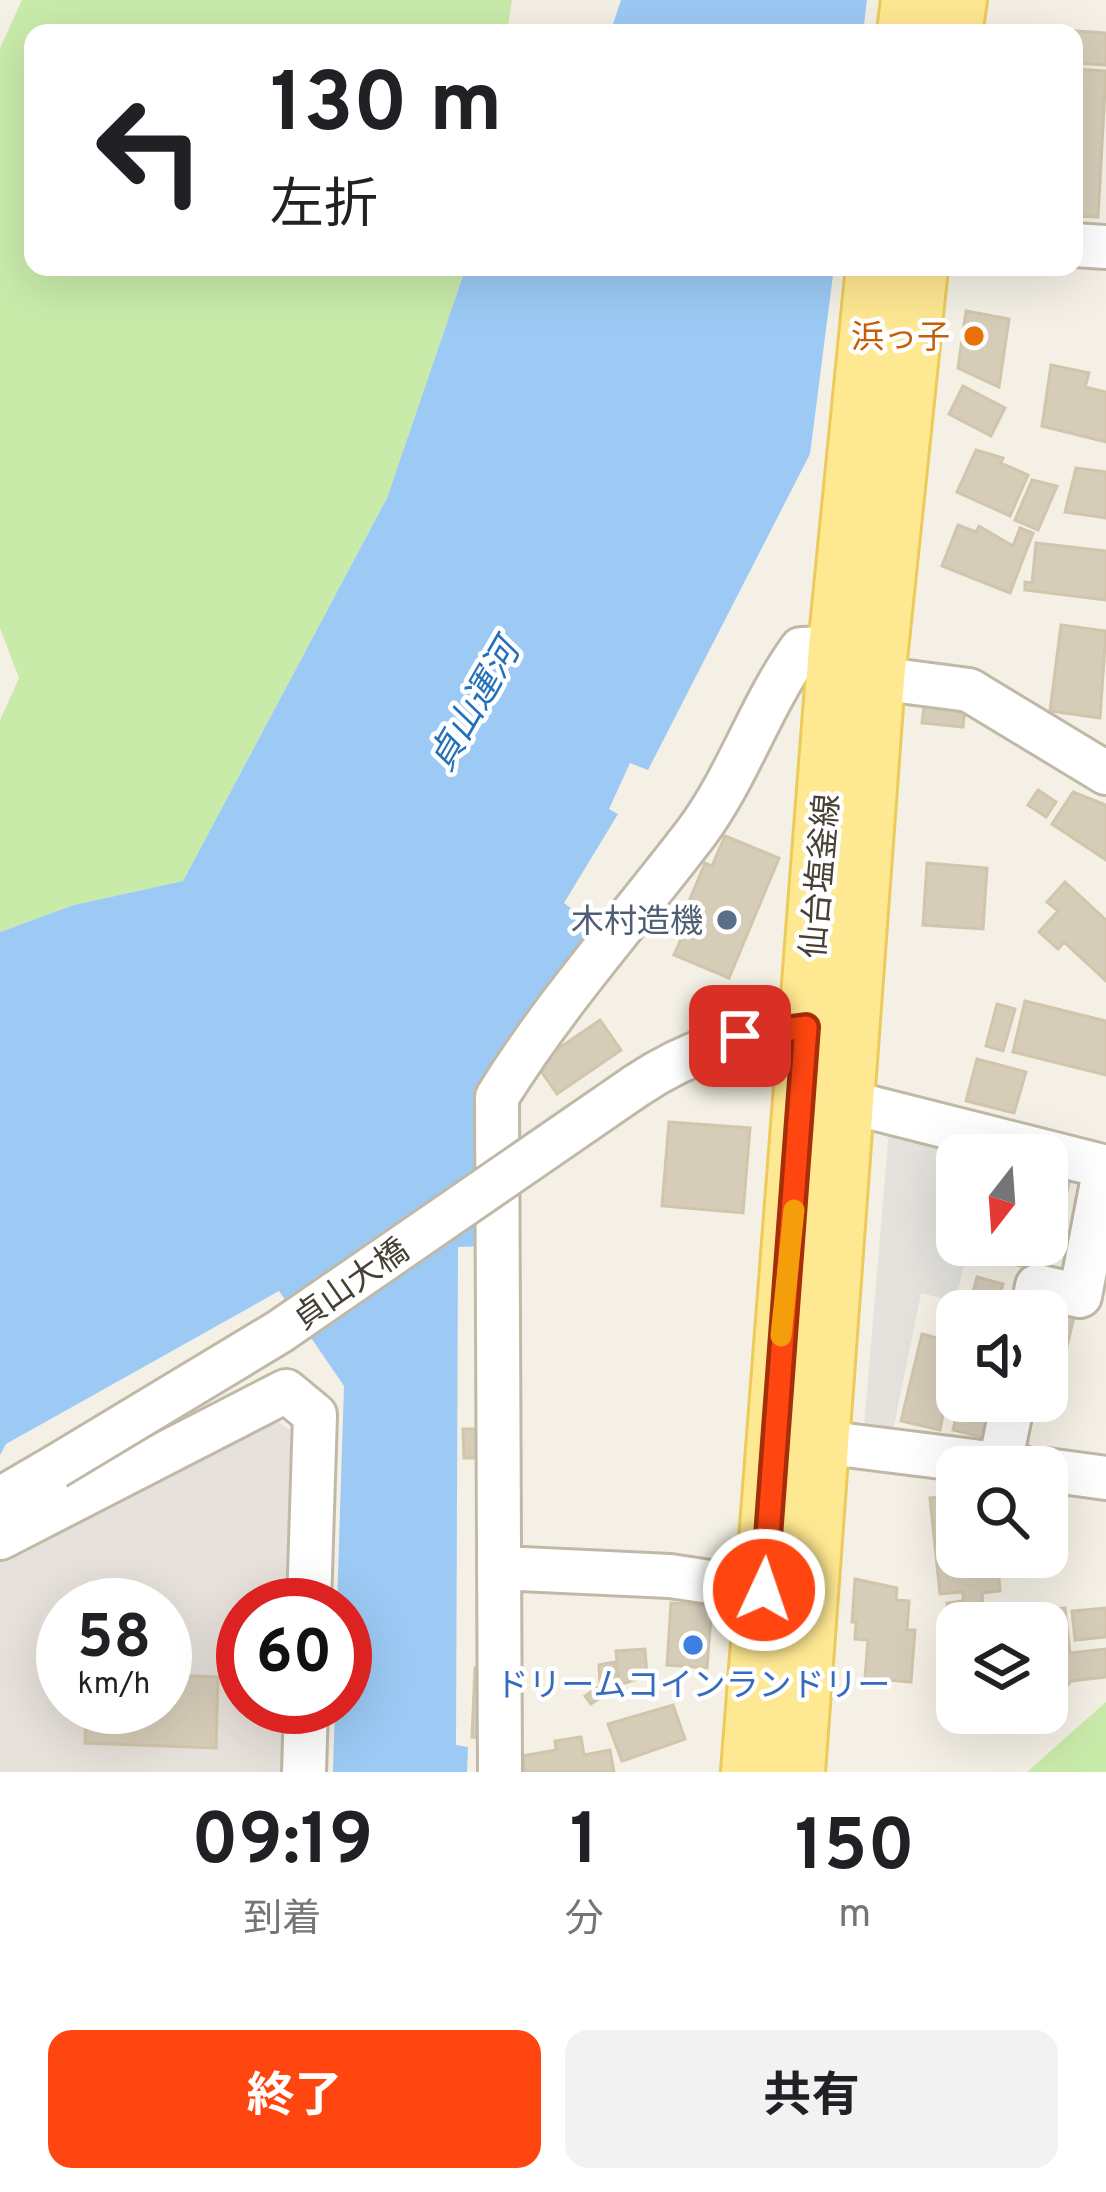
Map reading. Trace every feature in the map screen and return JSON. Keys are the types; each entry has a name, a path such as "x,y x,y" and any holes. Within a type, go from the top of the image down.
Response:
{"main road":[{"name":"仙台塩釜線","path":"749,1772 764,1590 797,1438 849,1102 856,957 857,663 874,276"},
{"name":"仙台塩釜線","path":"796,1772 799,1153 806,1027 919,276"}],"street":[{"path":"500,1772 497,1097 539,1030 700,829 778,682 802,649 969,690 1106,773"},
{"path":"856,957 806,1027 849,1102 1106,1167 1080,1296 1068,1293"},
{"name":"貞山大橋","path":"0,1499 280,1332 676,1058 714,1043 806,1027"},
{"path":"0,1538 286,1390 314,1415 310,1578"},
{"path":"797,1438 936,1456"},
{"path":"1068,1473 1106,1478"},
{"path":"500,1568 670,1576 764,1590"},
{"path":"304,1772 305,1734"}],"shaded area":[{"path":"889,1130 936,1142 936,1266 964,1266 958,1290 936,1290 936,1297 921,1293 893,1431 864,1427"},
{"path":"276,1421 297,1434 293,1578 216,1578 216,1734 288,1734 287,1772 0,1772 0,1556"}],"green space":[{"path":"22,0 512,0 508,24 24,24 24,276 463,276 387,498 183,881 74,905 0,932 0,720 19,678 0,628 0,48"},
{"path":"1106,1702 1106,1772 1027,1772"}],"water":[{"path":"621,0 867,0 864,24 613,24"},
{"name":"貞山運河","path":"463,276 833,276 810,454 648,770 630,763 609,809 618,814 564,903 596,927 482,1092 484,1246 458,1247 456,1745 468,1747 467,1772 333,1772 334,1734 372,1734 372,1578 338,1578 344,1386 279,1291 6,1444 0,1455 0,932 74,905 183,881 387,498"}],"building":[{"path":"1083,31 1106,33 1106,65 1083,64"},
{"path":"1083,70 1106,71 1098,217 1083,216"},
{"path":"966,311 1009,319 999,387 958,368"},
{"path":"1051,365 1089,373 1085,387 1106,392 1106,442 1042,426"},
{"path":"963,386 1005,408 991,436 949,414"},
{"path":"976,450 1003,458 1001,463 1028,475 1010,516 957,492"},
{"path":"1076,468 1106,472 1106,518 1065,512"},
{"path":"1032,480 1057,486 1038,530 1015,520"},
{"path":"958,525 976,532 979,526 1013,546 1020,528 1033,533 1010,593 942,566"},
{"path":"1036,543 1106,551 1106,600 1025,590 1025,582 1032,583"},
{"path":"1061,625 1106,631 1100,718 1050,711"},
{"path":"925,696 966,700 963,727 922,723"},
{"path":"1038,790 1056,802 1046,817 1028,805"},
{"path":"1073,792 1106,805 1106,860 1052,824"},
{"path":"725,836 779,858 729,978 674,955 685,930 678,928 705,863 712,866"},
{"path":"927,863 987,868 983,929 923,925"},
{"path":"1065,882 1106,920 1106,981 1064,942 1058,949 1039,932 1058,911 1047,902"},
{"path":"1025,1001 1106,1021 1106,1075 1013,1052"},
{"path":"997,1004 1015,1009 1003,1051 986,1046"},
{"path":"600,1020 621,1050 557,1094 536,1064"},
{"path":"977,1059 1026,1072 1014,1113 966,1101"},
{"path":"669,1122 750,1128 743,1213 662,1206"},
{"path":"977,1277 1003,1284 1001,1290 974,1290"},
{"path":"922,1334 936,1338 936,1422 942,1422 940,1430 901,1421"},
{"path":"955,1422 998,1422 993,1440 953,1430"},
{"path":"463,1429 486,1429 487,1458 464,1458"},
{"path":"930,1498 936,1498 936,1556"},
{"path":"938,1578 999,1578 1000,1591 982,1593 983,1602 955,1602 963,1601 963,1592 940,1594"},
{"path":"855,1579 897,1588 896,1600 909,1601 907,1630 915,1630 911,1682 865,1678 868,1640 855,1639 856,1622 852,1622"},
{"path":"671,1603 712,1606 707,1668 667,1665"},
{"path":"1106,1608 1106,1637 1075,1640 1072,1611"},
{"path":"1068,1635 1070,1653 1106,1649 1106,1677 1068,1685"},
{"path":"645,1649 647,1676 619,1685 616,1651"},
{"path":"614,1662 616,1687 591,1704 585,1696 600,1686 599,1665"},
{"path":"475,1668 487,1668 484,1738 472,1737"},
{"path":"192,1676 216,1677 216,1748 85,1743 85,1734 192,1734"},
{"path":"673,1705 685,1739 622,1761 608,1724"},
{"path":"581,1737 584,1755 610,1750 614,1772 525,1772 522,1756 556,1750 555,1741"}],"slow traffic":[{"path":"781,1336 794,1210"}],"place":[{"name":"浜っ子","path":"974,336"},
{"name":"木村造機","path":"727,920"},
{"name":"ドリームコインランドリー","path":"693,1645"}],"route":[{"path":"740,1036 806,1027 799,1153 771,1435 764,1590"}]}
